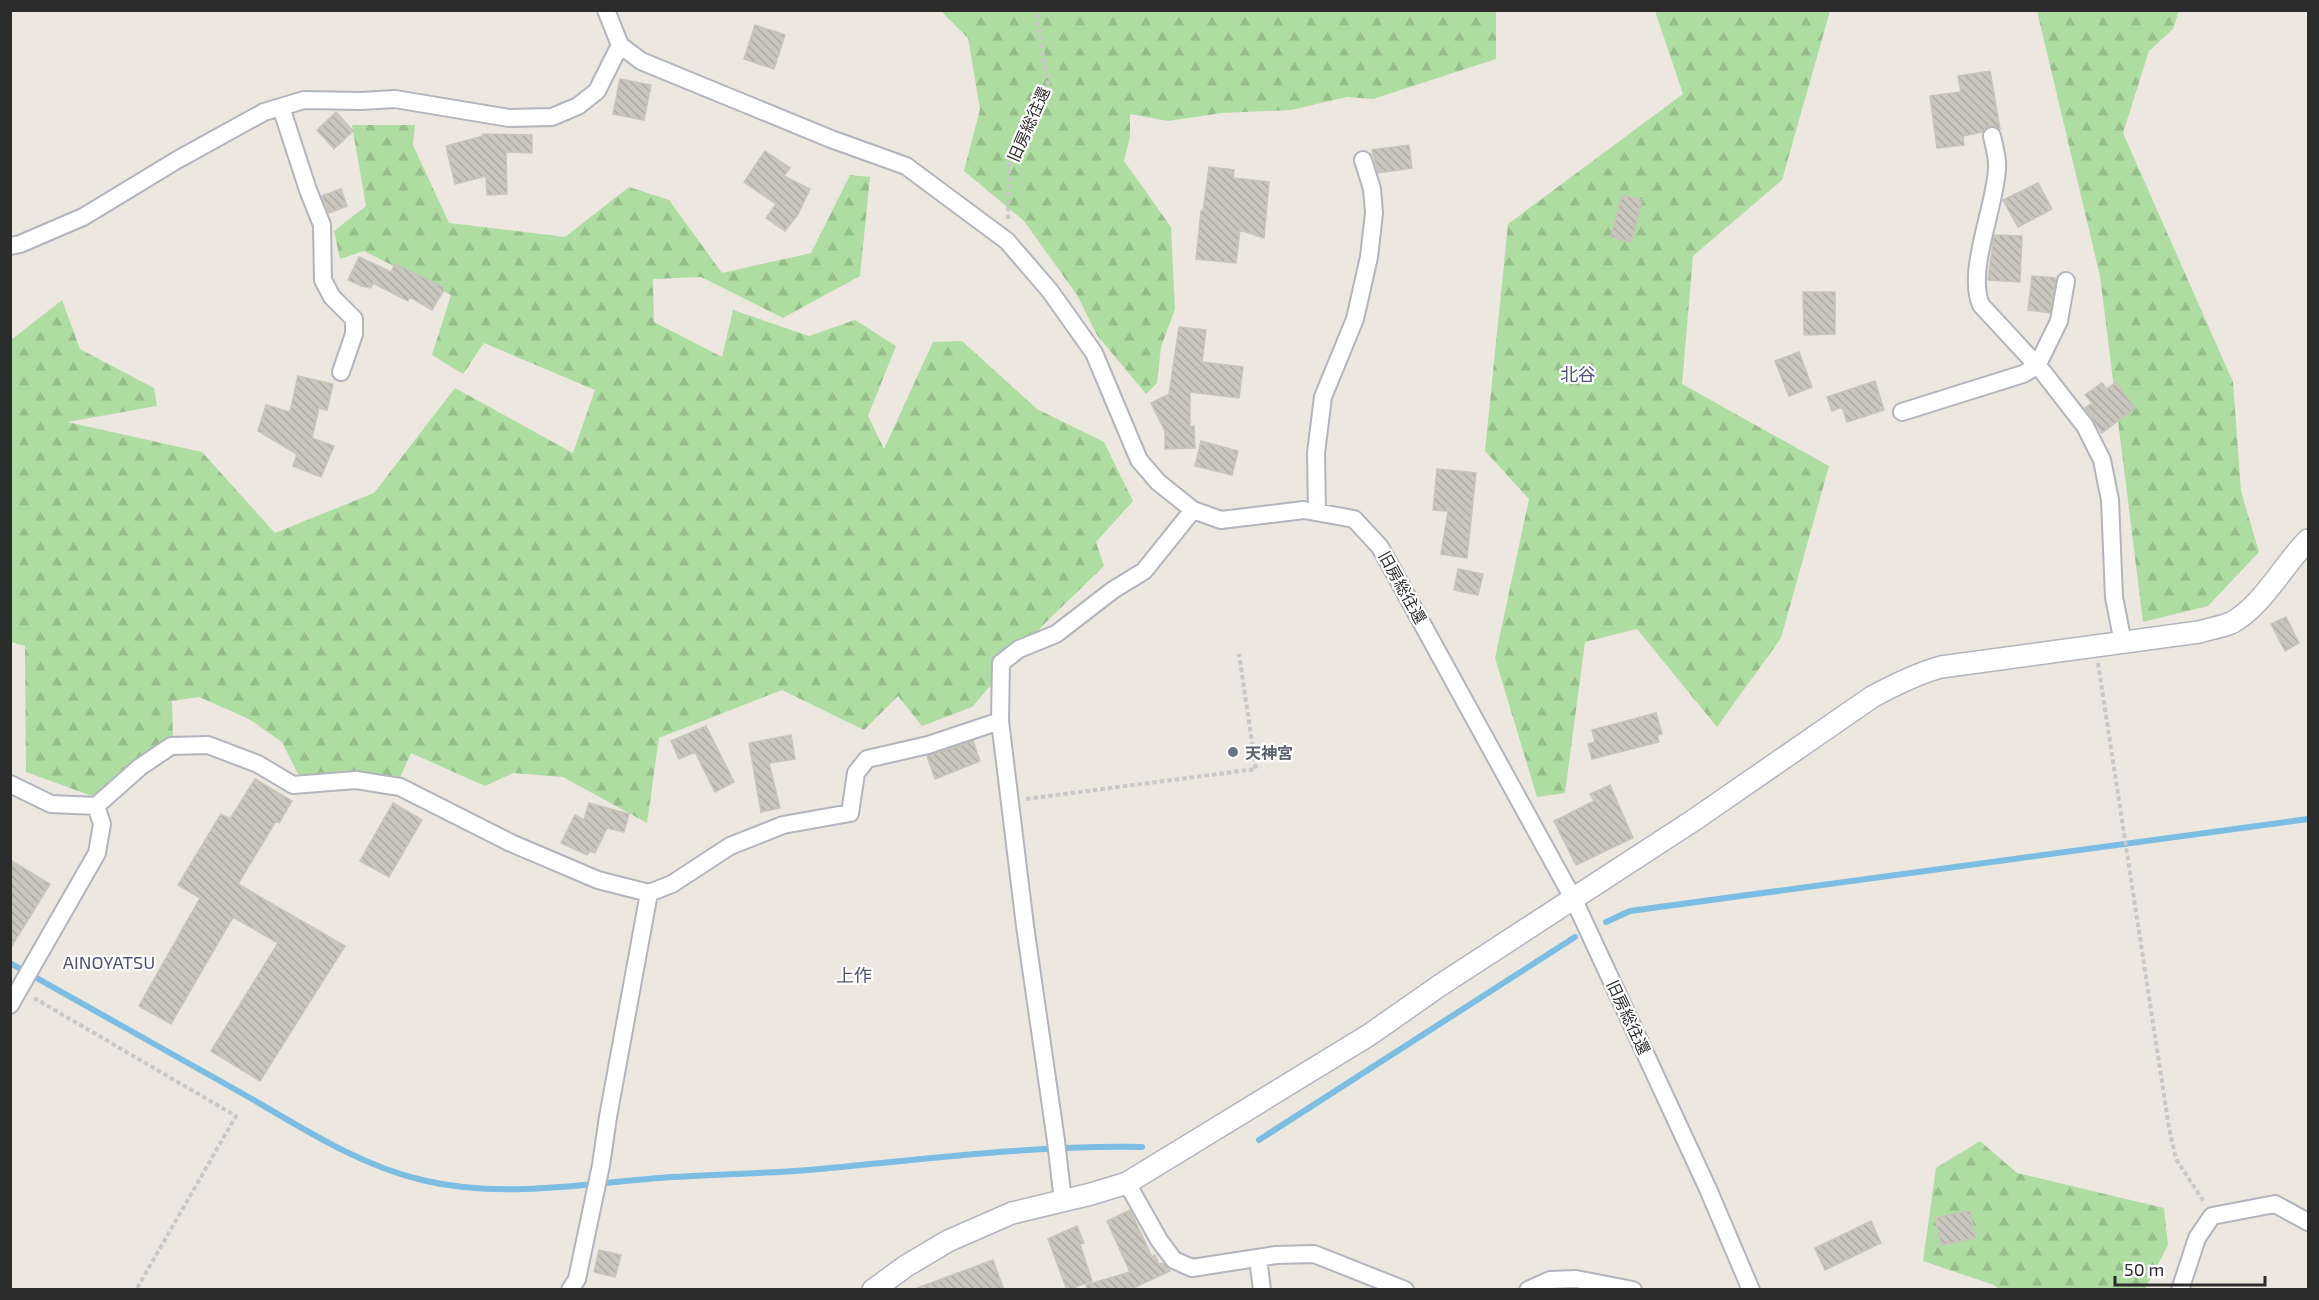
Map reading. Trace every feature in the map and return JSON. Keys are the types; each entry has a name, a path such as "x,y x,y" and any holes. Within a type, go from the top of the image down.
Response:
{"street":[{"path":"606,10 620,45 641,61 686,81 736,98 831,139 906,166 1007,241"},
{"path":"10,246 20,244 83,217 264,112 304,100 395,99 509,118 552,117 578,106 597,91 620,45"},
{"path":"281,107 322,225 323,280 332,297 354,320 354,334 341,372"},
{"path":"1992,136 1998,168 1983,236 1976,295 1981,305 2037,366 2085,426 2102,460 2110,500 2114,597 2123,643"},
{"path":"1317,512 1316,453 1323,397 1354,319 1369,257 1374,213 1372,189 1363,160"},
{"name":"旧房総往還","path":"1007,241 1050,291 1094,353 1139,460 1158,482 1193,510 1221,520 1304,510 1354,519 1380,547 1575,900 1708,1189 1751,1290"},
{"path":"1902,412 2023,374 2037,366 2059,321 2066,281"},
{"path":"1063,1201 1060,1164 1025,926 1000,721 1001,663 1019,649 1056,634 1113,590 1144,571 1193,510"},
{"path":"873,1290 906,1266 948,1241 1012,1213 1126,1183 1332,1058 1439,986 1575,900 1872,697 1899,683 1941,667 2199,632 2231,622 2259,598 2308,540"},
{"path":"10,784 51,804 96,806 140,767 171,746 208,745 258,764 293,785 356,780 400,787 511,843 598,880 649,893 672,884 730,846 783,825 850,813 856,773 867,759 928,745 1000,721"},
{"path":"10,1005 97,853 102,824 96,806"},
{"path":"570,1290 577,1279 601,1165 649,893"},
{"path":"1126,1183 1159,1240 1174,1260 1192,1268 1258,1258 1314,1254 1405,1290"},
{"path":"2180,1290 2197,1238 2212,1216 2275,1204 2308,1222"},
{"path":"1258,1258 1262,1290"},
{"path":"1528,1290 1550,1280 1576,1279 1633,1290"}],"path":[{"name":"旧房総往還","path":"1007,241 1009,166 1048,84 1037,19 1040,10"},
{"path":"2096,647 2169,1128 2176,1159 2212,1216"},
{"path":"1010,801 1256,769 1239,654"},
{"path":"21,987 236,1116 136,1290"}],"green space":[{"path":"941,11 1496,11 1496,59 1373,99 1347,97 1291,110 1222,113 1168,121 1130,114 1130,136 1124,161 1171,227 1175,309 1161,347 1157,383 1146,394 1097,335 1077,295 1024,221 964,171 980,109 968,38"},
{"path":"1655,11 1830,11 1782,180 1693,256 1682,384 1829,466 1781,638 1717,727 1637,629 1585,642 1565,793 1537,797 1495,658 1529,499 1485,451 1508,224 1683,94"},
{"path":"2037,11 2179,11 2173,29 2149,51 2123,133 2233,382 2241,491 2259,552 2208,606 2143,622 2100,276"},
{"path":"352,125 415,125 413,145 449,223 565,237 629,187 669,200 722,273 811,253 850,175 870,177 860,276 783,318 701,277 653,279 654,322 722,357 733,310 809,336 855,320 896,346 868,416 884,449 933,342 962,341 1037,409 1104,442 1133,501 1096,542 1104,566 1044,624 972,707 922,726 898,696 864,730 782,690 659,738 647,823 563,777 513,773 485,786 411,753 399,780 301,780 282,742 249,719 199,697 172,701 173,739 92,796 26,772 25,646 11,642 11,340 62,300 80,349 154,388 157,406 67,422 202,452 275,533 374,493 455,388 573,453 595,390 484,343 463,374 432,355 451,295 364,251 340,259 334,231 366,206"},
{"path":"1980,1141 2017,1173 2164,1208 2168,1245 2145,1289 1999,1289 1994,1285 1923,1261 1936,1168"}],"building":[{"path":"755,25 785,35 774,69 744,59"},
{"path":"1990,71 2000,129 1989,126 1982,132 1963,136 1964,145 1937,148 1930,96 1961,92 1958,76"},
{"path":"620,79 651,85 644,120 613,114"},
{"path":"336,112 353,131 334,149 317,130"},
{"path":"483,134 532,135 532,153 506,152 507,194 487,195 486,176 455,184 446,146 483,136"},
{"path":"1409,145 1412,168 1378,173 1372,150"},
{"path":"765,151 790,168 784,176 810,189 798,214 785,231 766,218 776,204 744,182"},
{"path":"1209,167 1234,170 1233,178 1269,182 1264,238 1240,230 1236,263 1196,259"},
{"path":"2038,183 2052,209 2018,227 2003,200"},
{"path":"341,189 347,206 329,213 322,196"},
{"path":"1622,195 1642,200 1631,242 1611,237"},
{"path":"1994,235 2022,236 2020,282 1988,280"},
{"path":"359,257 391,272 395,264 445,288 432,310 410,297 408,301 373,283 371,288 362,286 348,280"},
{"path":"2032,276 2056,278 2050,313 2028,310"},
{"path":"1803,292 1835,292 1835,334 1804,335"},
{"path":"1179,327 1206,330 1202,362 1243,367 1239,398 1190,392 1190,427 1194,426 1195,448 1165,449 1165,431 1151,403 1169,394"},
{"path":"1799,352 1812,387 1789,396 1775,361"},
{"path":"298,376 333,384 327,410 319,408 312,438 334,446 321,477 293,466 297,454 258,431 266,405 290,412"},
{"path":"1875,381 1884,410 1847,422 1842,407 1832,411 1827,397"},
{"path":"2116,382 2135,408 2102,433 2085,408 2092,403 2085,395 2102,383 2107,389"},
{"path":"1201,441 1238,451 1232,475 1195,466"},
{"path":"1437,469 1476,473 1467,558 1441,554 1448,511 1433,510"},
{"path":"1458,569 1483,574 1478,595 1454,590"},
{"path":"2286,617 2299,643 2285,651 2271,624"},
{"path":"1656,713 1662,734 1657,735 1659,742 1592,759 1588,744 1595,742 1592,730"},
{"path":"706,726 734,782 715,792 695,752 679,759 671,741"},
{"path":"791,735 795,759 769,763 780,808 761,812 749,743"},
{"path":"973,741 980,761 935,779 927,756"},
{"path":"255,779 292,801 279,823 276,821 238,884 345,946 260,1081 211,1051 278,943 233,917 171,1024 139,1006 200,898 178,885 221,814 230,819"},
{"path":"1610,785 1633,838 1576,865 1554,821 1594,801 1590,794"},
{"path":"393,803 422,820 389,877 360,861"},
{"path":"589,803 629,814 624,832 607,828 595,853 590,851 587,855 561,843 575,815 584,820"},
{"path":"10,860 50,884 10,949"},
{"path":"1130,1210 1152,1257 1155,1255 1159,1264 1163,1263 1170,1271 1129,1290 1087,1290 1086,1285 1130,1272 1107,1221"},
{"path":"1970,1211 1975,1238 1941,1245 1935,1218"},
{"path":"1871,1221 1881,1243 1825,1270 1815,1248"},
{"path":"1077,1226 1084,1243 1080,1244 1092,1281 1067,1290 1048,1239"},
{"path":"599,1250 621,1255 615,1277 594,1272"},
{"path":"993,1260 1004,1290 917,1290 917,1288"}],"waterway":[{"path":"1606,922 1630,911 2308,819"},
{"path":"1259,1140 1575,937"},
{"path":"10,963 330,1144 398,1173 451,1186 481,1189 540,1188 659,1178 800,1171 1021,1150 1142,1147"}],"place":[{"name":"天神宮","path":"1233,752"}],"district":[{"name":"北谷","path":"1578,374"},
{"name":"AINOYATSU","path":"109,962"},
{"name":"上作","path":"854,975"}]}
